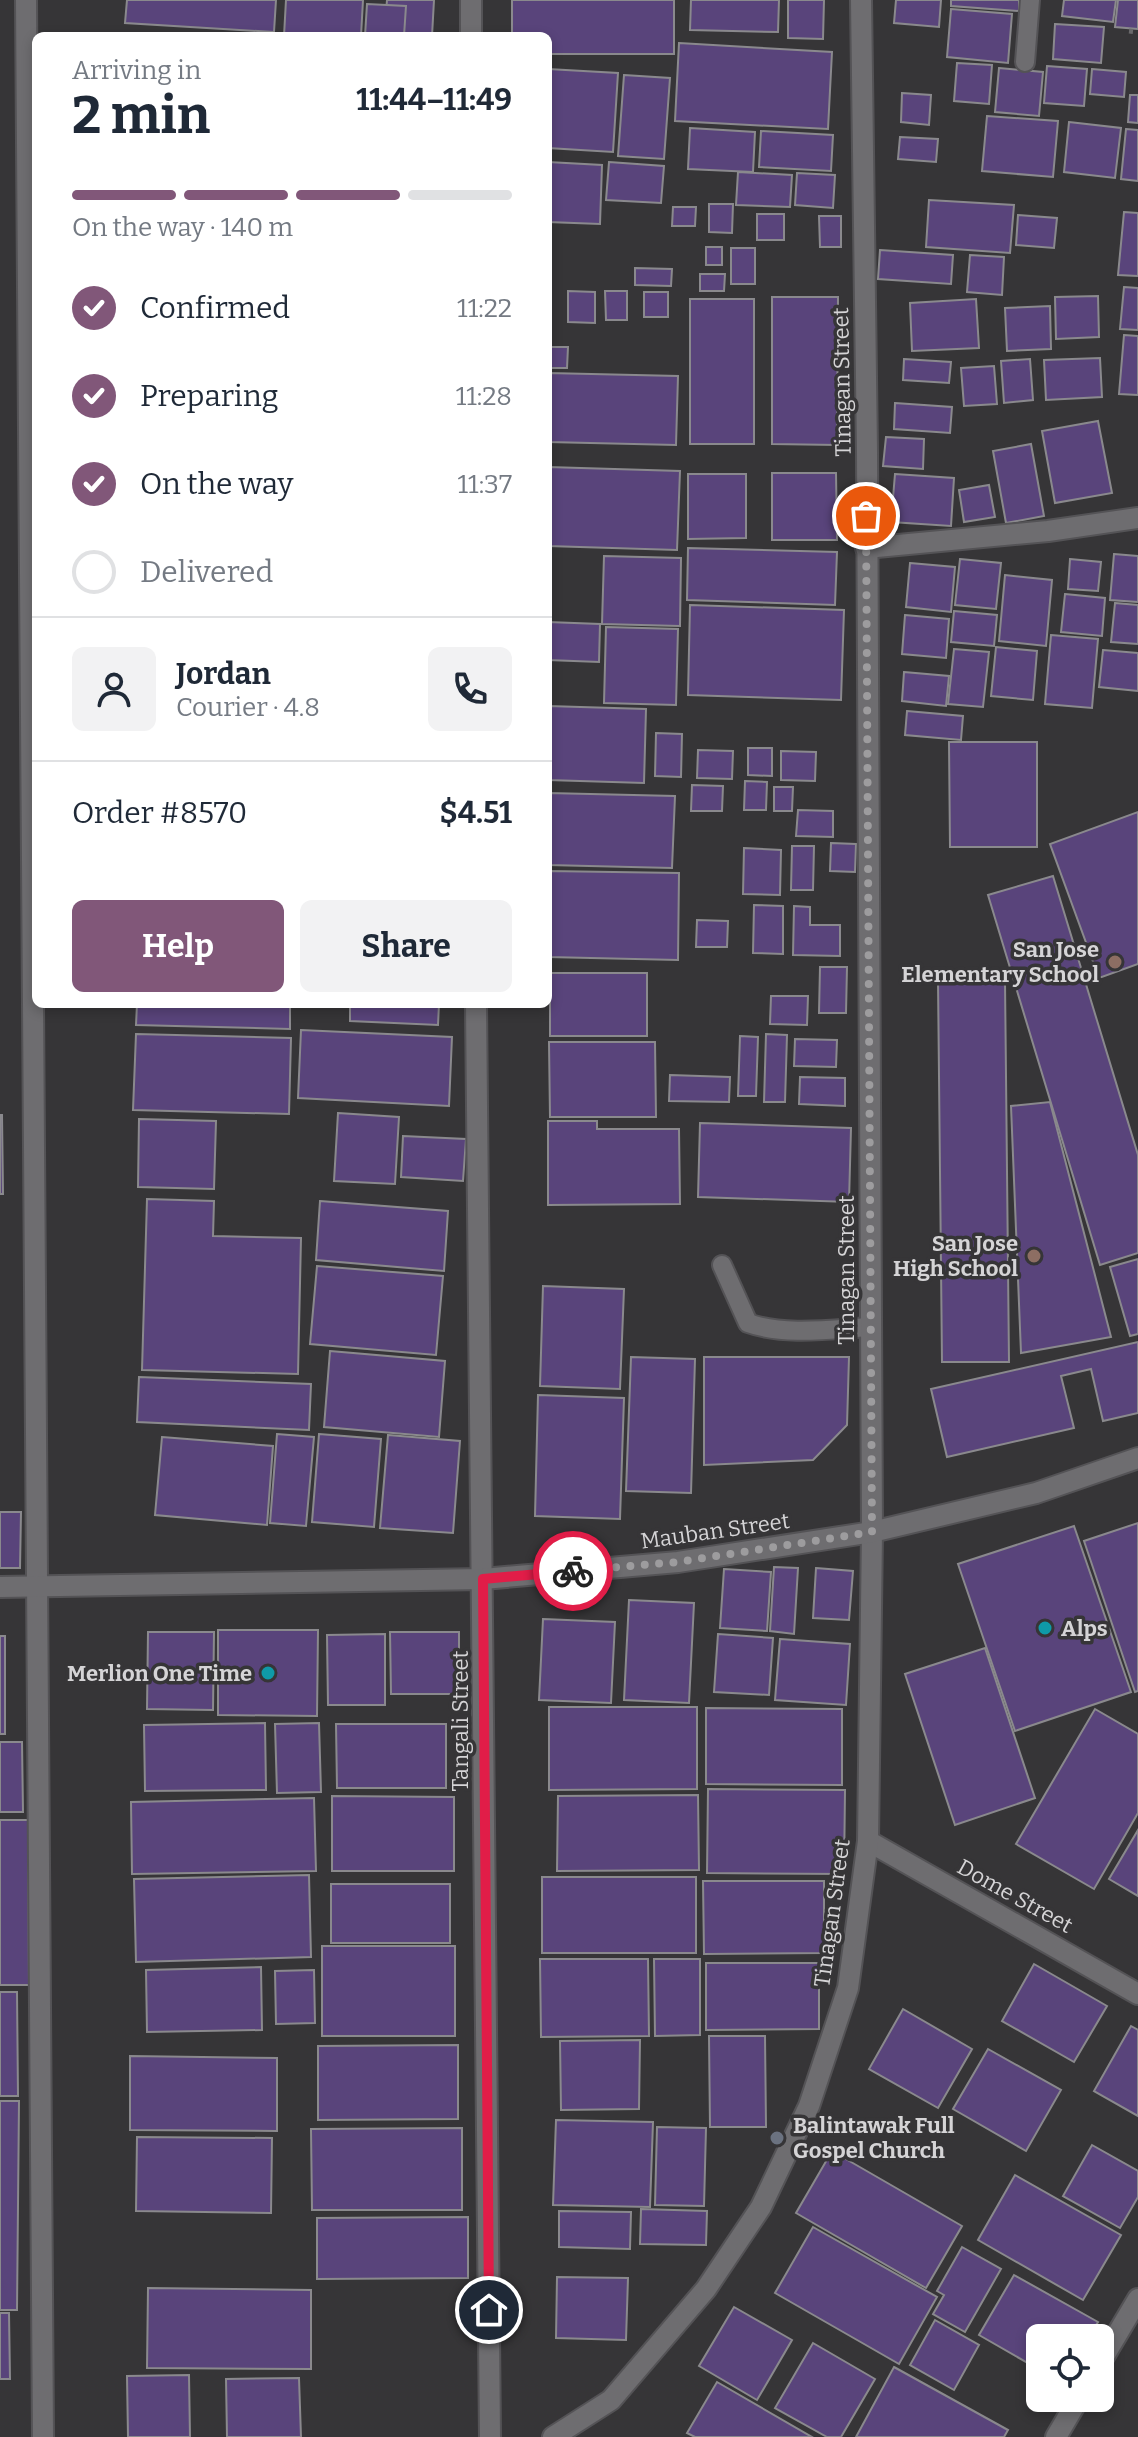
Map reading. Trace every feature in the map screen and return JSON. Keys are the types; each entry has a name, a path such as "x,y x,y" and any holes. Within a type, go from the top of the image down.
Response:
{"street":[{"path":"26,0 32,866"},
{"path":"471,0 471,32"},
{"name":"Tinagan Street","path":"553,2437 611,2400 706,2289 761,2207 809,2106 848,1988 868,1841 872,1532 861,0"},
{"path":"866,548 1048,531 1138,518"},
{"path":"33,1008 43,2437"},
{"name":"Tangali Street","path":"476,1008 478,1488 483,1579 490,2437"},
{"name":"Mauban Street","path":"0,1587 483,1579 678,1562 872,1532 1036,1493 1138,1458"},
{"name":"Dome Street","path":"868,1841 1138,1994"},
{"path":"1114,2339 1138,2299"},
{"path":"1056,2437 1071,2412"}],"lane":[{"path":"1025,62 1030,0"},
{"path":"722,1265 748,1323 825,1329 870,1327"}],"path":[{"path":"1129,31 1138,32"}],"building":[{"path":"127,0 276,0 274,32 125,23"},
{"path":"286,0 363,0 361,32 284,32"},
{"path":"387,0 434,0 432,32 384,32"},
{"path":"512,0 674,0 674,54 552,54 552,32 512,32"},
{"path":"691,0 779,0 778,32 690,30"},
{"path":"788,0 824,0 823,39 788,38"},
{"path":"896,0 941,0 939,27 894,23"},
{"path":"951,0 1019,0 1019,11 951,6"},
{"path":"1064,0 1116,0 1113,22 1062,16"},
{"path":"1118,0 1138,0 1138,29 1115,27"},
{"path":"367,4 406,6 404,32 365,32"},
{"path":"951,9 1012,14 1008,63 947,57"},
{"path":"1055,24 1104,27 1101,63 1053,59"},
{"path":"679,43 832,52 828,129 675,121"},
{"path":"957,63 992,65 989,104 954,101"},
{"path":"1047,66 1087,69 1084,106 1044,103"},
{"path":"999,68 1043,72 1039,116 995,112"},
{"path":"552,69 618,73 613,152 552,148"},
{"path":"1092,69 1126,72 1124,97 1090,94"},
{"path":"624,75 670,78 664,159 618,156"},
{"path":"902,93 931,95 929,125 901,122"},
{"path":"1130,95 1138,95 1138,123 1128,122"},
{"path":"987,116 1058,121 1053,177 982,171"},
{"path":"1069,122 1121,128 1115,178 1064,172"},
{"path":"690,128 755,132 753,172 688,169"},
{"path":"1126,129 1138,130 1138,181 1121,179"},
{"path":"761,131 833,135 831,171 759,167"},
{"path":"900,137 938,139 936,162 898,159"},
{"path":"552,162 602,165 600,224 552,222"},
{"path":"609,162 664,166 661,203 606,200"},
{"path":"738,172 792,175 790,207 736,205"},
{"path":"797,173 835,175 833,208 795,205"},
{"path":"929,200 1014,205 1010,253 926,247"},
{"path":"709,204 733,204 732,233 709,232"},
{"path":"673,207 696,207 695,226 672,226"},
{"path":"1124,212 1138,213 1138,276 1118,275"},
{"path":"757,214 784,214 784,240 757,240"},
{"path":"1018,215 1057,218 1054,248 1016,245"},
{"path":"819,216 841,216 841,247 820,247"},
{"path":"706,247 722,247 722,265 706,265"},
{"path":"731,248 755,248 755,284 731,284"},
{"path":"880,250 953,255 951,284 878,279"},
{"path":"970,255 1004,257 1002,295 967,292"},
{"path":"635,268 672,269 671,286 635,285"},
{"path":"700,274 725,274 724,291 700,291"},
{"path":"1124,287 1138,288 1138,330 1120,329"},
{"path":"568,291 595,292 595,323 568,322"},
{"path":"605,291 627,291 627,320 606,320"},
{"path":"644,292 668,292 668,317 644,317"},
{"path":"1098,296 1099,337 1056,339 1055,297"},
{"path":"772,297 838,297 837,445 772,444"},
{"path":"690,299 754,299 754,444 690,444"},
{"path":"976,299 979,348 912,351 910,303"},
{"path":"1050,306 1051,349 1007,351 1005,308"},
{"path":"1124,335 1138,336 1138,395 1119,394"},
{"path":"552,347 568,347 567,368 552,368"},
{"path":"1100,358 1102,397 1046,400 1044,360"},
{"path":"904,359 951,362 949,383 903,380"},
{"path":"1030,359 1033,400 1004,403 1001,361"},
{"path":"994,366 997,404 964,406 961,368"},
{"path":"552,373 678,376 676,445 552,442"},
{"path":"895,403 952,407 950,433 894,429"},
{"path":"1098,421 1112,493 1055,503 1042,431"},
{"path":"886,437 924,439 923,469 883,466"},
{"path":"1031,444 1044,516 1006,523 993,451"},
{"path":"552,467 680,471 677,550 552,546"},
{"path":"772,473 836,473 837,540 772,540"},
{"path":"688,474 746,474 746,538 688,539"},
{"path":"895,474 954,478 951,526 891,522"},
{"path":"989,485 995,517 964,522 959,490"},
{"path":"688,548 837,552 835,605 687,600"},
{"path":"1114,554 1138,556 1138,602 1110,600"},
{"path":"604,556 681,558 680,626 602,624"},
{"path":"960,559 1001,563 996,609 955,605"},
{"path":"1070,559 1101,562 1098,591 1068,589"},
{"path":"910,563 955,567 951,612 906,607"},
{"path":"1005,575 1052,580 1046,646 999,641"},
{"path":"1065,594 1105,598 1102,636 1061,632"},
{"path":"1115,603 1138,605 1138,644 1111,642"},
{"path":"690,605 844,610 841,700 688,695"},
{"path":"954,611 997,615 994,646 951,642"},
{"path":"905,615 949,619 946,658 902,654"},
{"path":"552,622 600,624 599,662 552,660"},
{"path":"606,627 678,629 676,705 604,703"},
{"path":"1051,635 1098,639 1092,708 1045,704"},
{"path":"996,647 1037,651 1033,700 991,696"},
{"path":"954,649 989,652 983,707 948,704"},
{"path":"1103,650 1138,653 1138,691 1099,687"},
{"path":"904,672 949,676 946,706 902,701"},
{"path":"552,706 646,709 644,783 552,780"},
{"path":"907,711 963,716 961,740 905,735"},
{"path":"656,733 682,734 681,777 655,776"},
{"path":"949,742 1037,742 1037,847 950,847"},
{"path":"748,748 772,748 772,776 748,775"},
{"path":"698,750 733,751 732,779 697,778"},
{"path":"781,751 816,752 815,781 781,780"},
{"path":"745,781 767,782 766,810 744,810"},
{"path":"692,785 723,786 722,811 691,811"},
{"path":"774,787 793,787 792,811 774,811"},
{"path":"552,793 675,796 672,868 552,865"},
{"path":"798,810 833,811 833,837 796,836"},
{"name":"San Jose Elementary School","path":"1138,812 1138,964 1099,978 1050,844"},
{"path":"831,843 856,844 855,872 830,871"},
{"path":"792,846 814,846 813,890 791,890"},
{"path":"744,848 781,850 780,895 743,894"},
{"path":"552,871 679,873 678,960 552,957"},
{"path":"1053,876 1138,1155 1138,1253 1100,1265 988,895"},
{"path":"754,905 783,906 783,954 753,953"},
{"path":"794,906 810,907 810,925 840,925 840,956 793,955"},
{"path":"697,920 728,921 727,947 696,947"},
{"path":"820,967 847,967 846,1013 819,1013"},
{"path":"552,973 647,973 647,1036 550,1036"},
{"path":"938,981 1005,981 1009,1362 942,1362"},
{"path":"771,996 808,996 807,1025 770,1024"},
{"path":"137,1008 290,1008 290,1029 136,1025"},
{"path":"350,1008 439,1008 438,1025 350,1021"},
{"path":"301,1030 452,1037 449,1106 298,1098"},
{"path":"136,1034 291,1038 289,1114 133,1110"},
{"path":"766,1034 787,1035 785,1102 764,1102"},
{"path":"740,1036 758,1037 756,1096 738,1096"},
{"path":"795,1039 837,1040 836,1067 794,1066"},
{"path":"549,1042 655,1042 656,1117 550,1117"},
{"path":"670,1075 730,1077 729,1102 669,1101"},
{"path":"800,1077 845,1078 845,1106 799,1104"},
{"path":"1050,1102 1111,1337 1021,1353 1011,1106"},
{"path":"338,1113 399,1117 395,1184 334,1181"},
{"path":"2,1115 3,1194 0,1194"},
{"path":"139,1119 216,1121 214,1189 138,1187"},
{"path":"548,1121 597,1121 597,1129 679,1129 680,1204 548,1205"},
{"path":"700,1123 851,1128 849,1202 698,1197"},
{"path":"403,1136 466,1139 463,1181 401,1177"},
{"path":"147,1199 214,1201 213,1236 301,1238 298,1374 142,1370"},
{"path":"320,1201 448,1211 444,1271 316,1260"},
{"path":"1138,1259 1138,1334 1130,1336 1110,1267"},
{"path":"317,1266 443,1276 436,1355 310,1344"},
{"path":"543,1286 624,1289 620,1389 540,1386"},
{"path":"1138,1342 1138,1413 1103,1421 1091,1369 1061,1376 1074,1428 947,1457 931,1389"},
{"path":"330,1351 445,1361 439,1437 324,1427"},
{"path":"631,1357 695,1359 691,1493 626,1491"},
{"path":"704,1357 849,1357 847,1425 813,1460 704,1465"},
{"path":"139,1377 311,1384 309,1430 137,1422"},
{"path":"538,1395 624,1398 620,1519 535,1516"},
{"path":"277,1434 314,1437 306,1526 270,1523"},
{"path":"319,1434 381,1439 374,1527 312,1522"},
{"path":"388,1435 460,1441 453,1533 380,1528"},
{"path":"162,1437 273,1446 267,1525 155,1515"},
{"path":"0,1512 21,1512 20,1568 0,1568"},
{"path":"1138,1523 1138,1691 1135,1692 1084,1541"},
{"name":"Alps","path":"1074,1526 1131,1692 1015,1731 958,1564"},
{"path":"774,1567 798,1568 794,1634 770,1631"},
{"path":"816,1568 853,1571 849,1620 813,1618"},
{"path":"724,1569 771,1572 767,1631 720,1628"},
{"path":"629,1600 694,1603 689,1703 624,1700"},
{"path":"543,1619 615,1622 611,1703 539,1700"},
{"name":"Merlion One Time","path":"218,1630 318,1630 317,1716 218,1715"},
{"path":"148,1632 214,1632 213,1710 147,1709"},
{"path":"390,1632 459,1632 459,1694 391,1694"},
{"path":"385,1634 385,1705 328,1705 327,1635"},
{"path":"718,1634 773,1638 769,1695 714,1692"},
{"path":"0,1636 5,1636 5,1734 0,1734"},
{"path":"780,1639 850,1644 846,1705 775,1700"},
{"path":"985,1648 1035,1798 955,1825 905,1674"},
{"path":"549,1707 697,1707 697,1789 549,1790"},
{"path":"706,1708 842,1709 842,1785 706,1784"},
{"path":"1095,1709 1138,1734 1138,1813 1094,1889 1016,1844"},
{"path":"265,1723 266,1790 145,1791 144,1725"},
{"path":"319,1723 321,1792 277,1793 275,1724"},
{"path":"336,1724 446,1724 446,1788 337,1788"},
{"path":"0,1742 22,1742 23,1812 0,1812"},
{"path":"708,1789 845,1790 844,1874 707,1873"},
{"path":"698,1795 699,1870 557,1871 558,1796"},
{"path":"332,1796 454,1797 454,1871 332,1871"},
{"path":"314,1798 316,1871 132,1874 131,1802"},
{"path":"0,1820 28,1820 29,1985 0,1985"},
{"path":"1138,1830 1138,1896 1109,1879"},
{"path":"309,1875 311,1957 136,1962 134,1879"},
{"path":"542,1877 696,1877 696,1953 542,1953"},
{"path":"703,1881 824,1881 824,1953 704,1954"},
{"path":"331,1884 450,1884 450,1943 331,1943"},
{"path":"322,1946 455,1946 455,2036 322,2036"},
{"path":"540,1959 648,1959 649,2036 541,2037"},
{"path":"654,1959 700,1959 700,2035 655,2036"},
{"path":"706,1963 819,1963 819,2029 706,2030"},
{"path":"1034,1964 1107,2006 1074,2062 1002,2021"},
{"path":"261,1967 262,2030 147,2032 146,1970"},
{"path":"314,1970 315,2023 276,2024 275,1971"},
{"path":"0,1992 17,1992 18,2096 0,2096"},
{"path":"903,2009 972,2049 938,2108 869,2069"},
{"path":"1131,2026 1138,2030 1138,2116 1094,2091"},
{"path":"709,2036 765,2036 766,2127 710,2127"},
{"path":"640,2040 639,2109 561,2110 560,2041"},
{"path":"458,2045 458,2119 318,2120 318,2046"},
{"path":"988,2049 1061,2090 1026,2151 953,2109"},
{"path":"130,2056 277,2058 277,2131 130,2130"},
{"path":"0,2101 19,2101 17,2310 0,2310"},
{"path":"556,2120 653,2122 650,2207 553,2205"},
{"path":"657,2127 706,2128 704,2206 655,2205"},
{"path":"462,2128 462,2210 312,2210 311,2129"},
{"path":"137,2137 272,2138 271,2213 136,2211"},
{"path":"1092,2145 1138,2171 1138,2197 1120,2228 1063,2196"},
{"path":"832,2151 962,2226 926,2288 796,2213"},
{"path":"1015,2175 1121,2235 1083,2300 978,2240"},
{"path":"641,2209 707,2211 706,2245 640,2244"},
{"path":"559,2211 631,2212 630,2249 559,2247"},
{"path":"468,2217 468,2278 317,2279 317,2218"},
{"path":"813,2227 937,2297 899,2364 775,2293"},
{"path":"962,2247 1001,2269 965,2332 933,2314 944,2295 937,2291"},
{"path":"1014,2275 1098,2322 1026,2324 1026,2362 979,2335"},
{"path":"557,2277 628,2278 626,2340 556,2338"},
{"path":"148,2288 311,2290 311,2369 147,2368"},
{"path":"734,2307 792,2340 757,2400 699,2366"},
{"path":"0,2313 9,2313 10,2379 0,2379"},
{"path":"935,2320 979,2345 954,2390 910,2365"},
{"path":"813,2343 875,2379 841,2437 827,2437 775,2408"},
{"path":"894,2367 1008,2430 1004,2437 856,2437"},
{"path":"189,2375 190,2437 128,2437 127,2376"},
{"path":"299,2378 301,2437 227,2437 226,2379"},
{"path":"717,2382 812,2437 695,2437 687,2433"}],"way so far":[{"path":"573,1571 678,1562 872,1532 866,516"}],"place":[{"name":"San Jose Elementary School","path":"1115,962"},
{"name":"San Jose High School","path":"1034,1256"},
{"name":"Alps","path":"1045,1628"},
{"name":"Merlion One Time","path":"268,1673"},
{"name":"Balintawak Full Gospel Church","path":"777,2138"}],"route":[{"path":"489,2310 483,1579 573,1571"}]}
